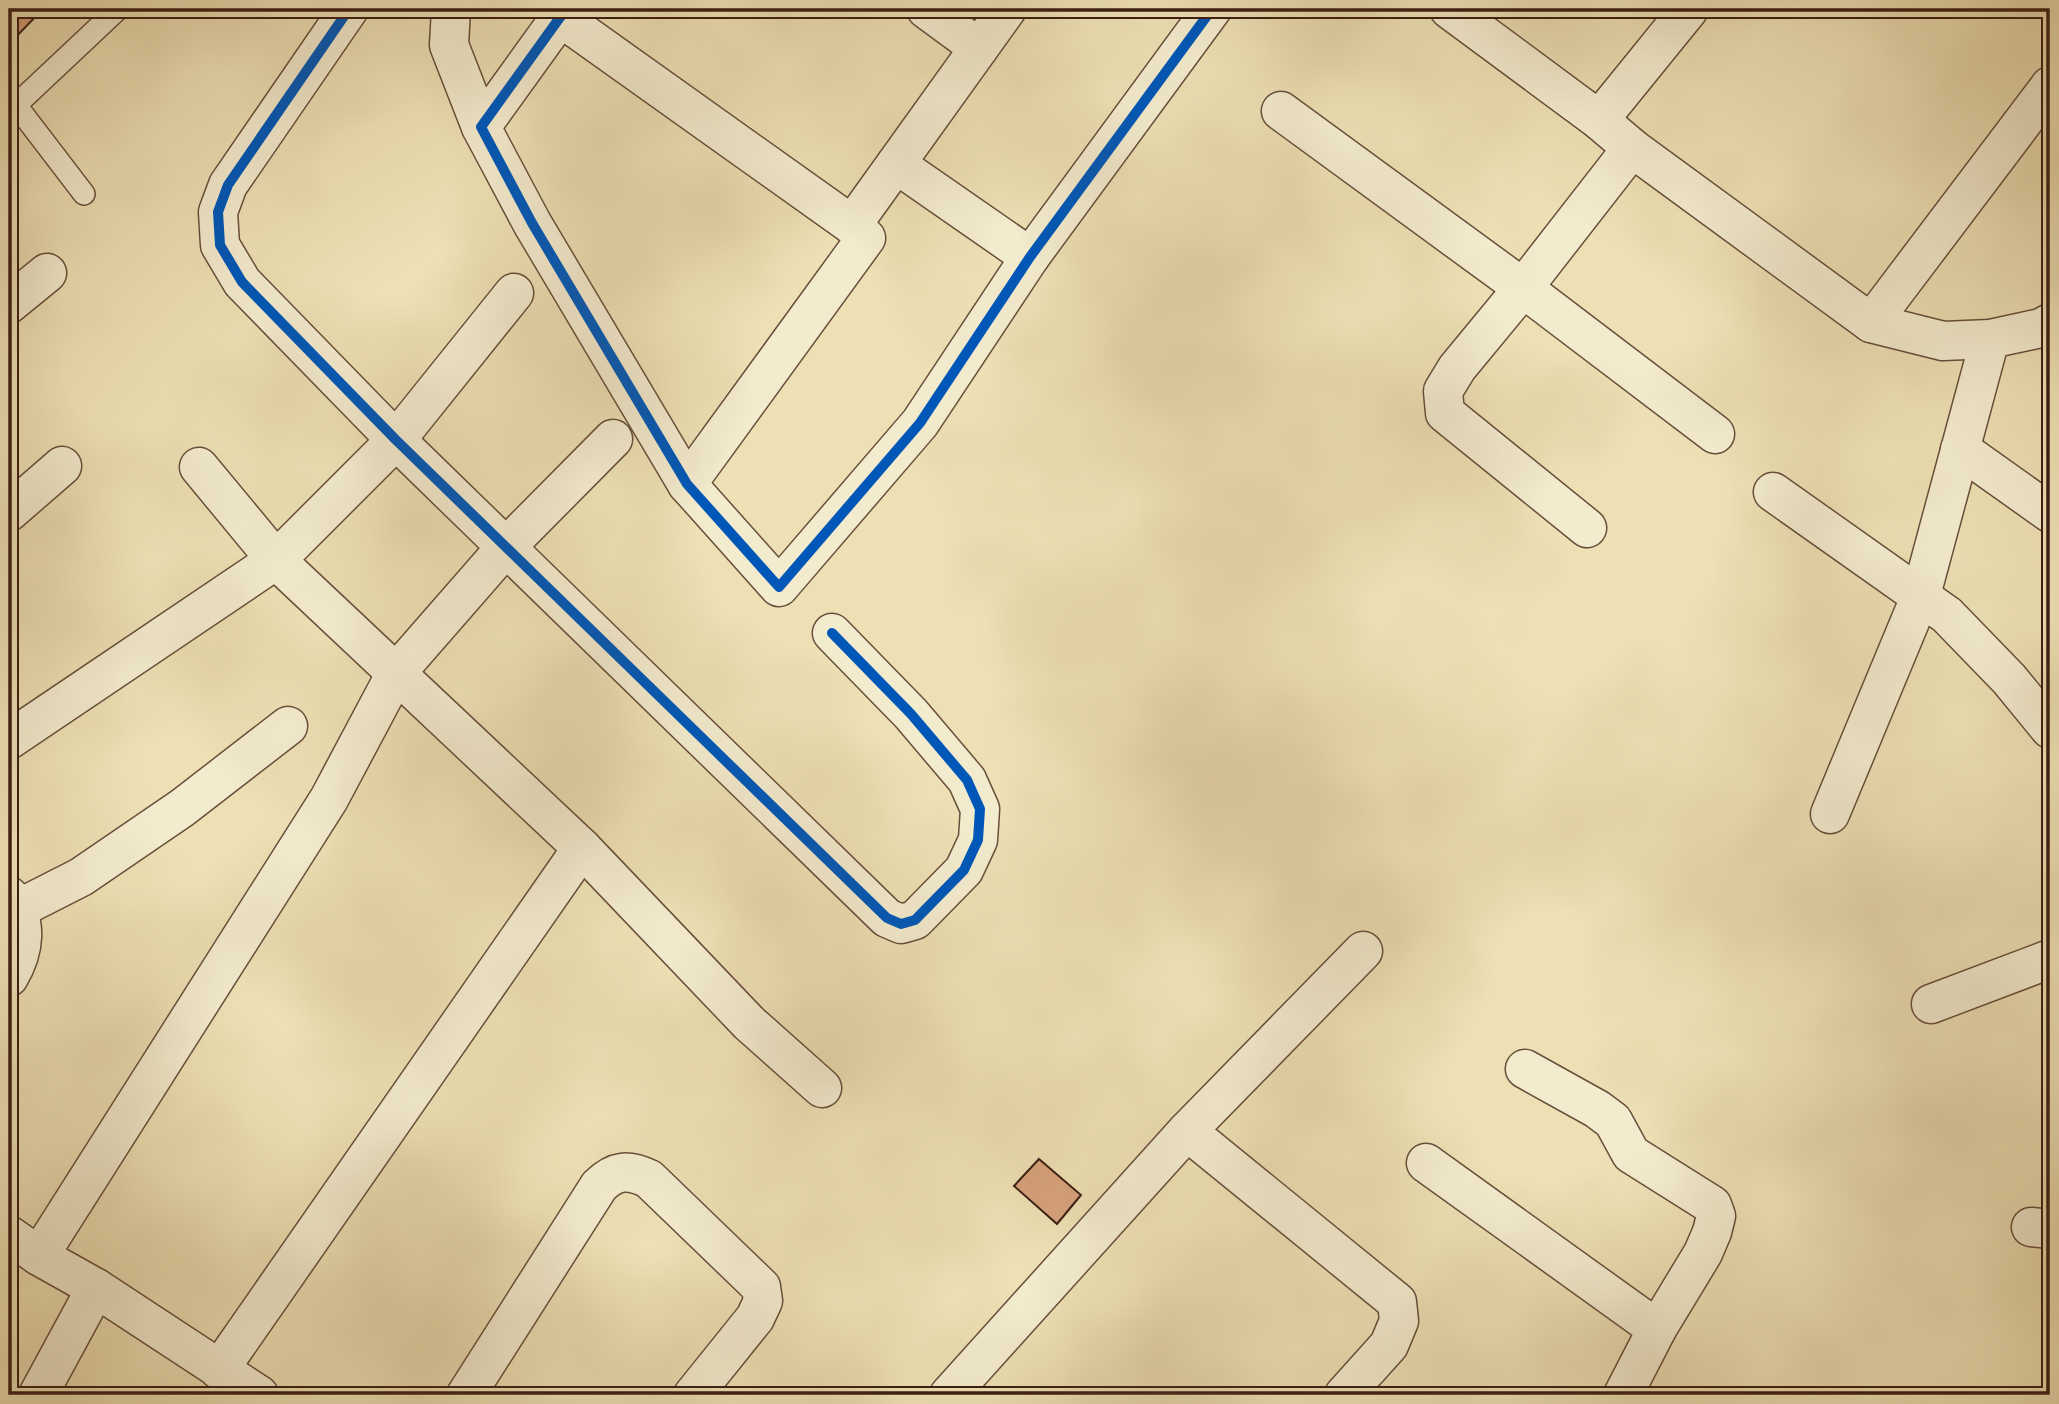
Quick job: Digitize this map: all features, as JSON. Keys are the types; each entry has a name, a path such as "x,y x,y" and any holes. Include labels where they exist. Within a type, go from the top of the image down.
{"street":[{"path":"349,9 228,185 218,212 220,245 242,282 396,440 887,918 901,924 915,920 964,870 978,841 980,809 967,780 911,714 832,634"},
{"path":"451,9 449,45 481,127 532,223 687,484 779,587 920,423 1030,257 1212,9"},
{"path":"926,9 979,48"},
{"path":"852,225 1007,9"},
{"path":"1449,9 1599,120 1632,148 1871,323 1942,341 1990,339 2041,328 2050,323"},
{"path":"1599,120 1689,9"},
{"path":"481,127 563,13 866,238 687,484"},
{"path":"1871,323 2050,86"},
{"path":"1281,111 1523,288 1715,434"},
{"path":"1587,528 1445,413 1443,391 1457,368 1632,148"},
{"path":"896,164 1030,257"},
{"path":"9,304 47,272"},
{"path":"9,740 276,560 396,440 514,293"},
{"path":"1830,814 1920,595 1990,339"},
{"path":"259,1395 96,1288 24,1246 329,799 396,673 506,547 613,439"},
{"path":"1960,449 2050,513"},
{"path":"9,512 62,466"},
{"path":"199,467 276,560 582,848 749,1023 822,1088"},
{"path":"1773,492 1947,615 2009,679 2050,729"},
{"path":"9,977 23,943 14,903 81,877 182,807 288,726"},
{"path":"219,1370 582,848"},
{"path":"962,1391 1187,1131 1363,951"},
{"path":"1931,1004 2050,959"},
{"path":"1525,1069 1597,1109 1612,1121 1631,1154 1712,1205 1716,1216 1703,1253 1657,1329 1623,1395"},
{"path":"1187,1131 1397,1302 1399,1321 1388,1345 1344,1395"},
{"path":"1426,1163 1657,1329"},
{"path":"466,1395 598,1186 609,1176 634,1172 649,1179 761,1287 763,1301 755,1318 692,1395"},
{"path":"38,1395 96,1288"}],"lane":[{"path":"84,194 12,101 118,9"}],"building":[{"path":"9,9 43,9 9,44"},
{"path":"1039,1159 1081,1195 1057,1224 1014,1186"}],"cycle path":[{"path":"349,9 228,185 218,212 220,245 242,282 396,440 887,918 901,924 915,920 964,870 978,840 980,809 967,780 911,714 832,633"},
{"path":"566,9 481,127 532,223 687,484 779,587 920,423 1030,257 1212,9"}]}
